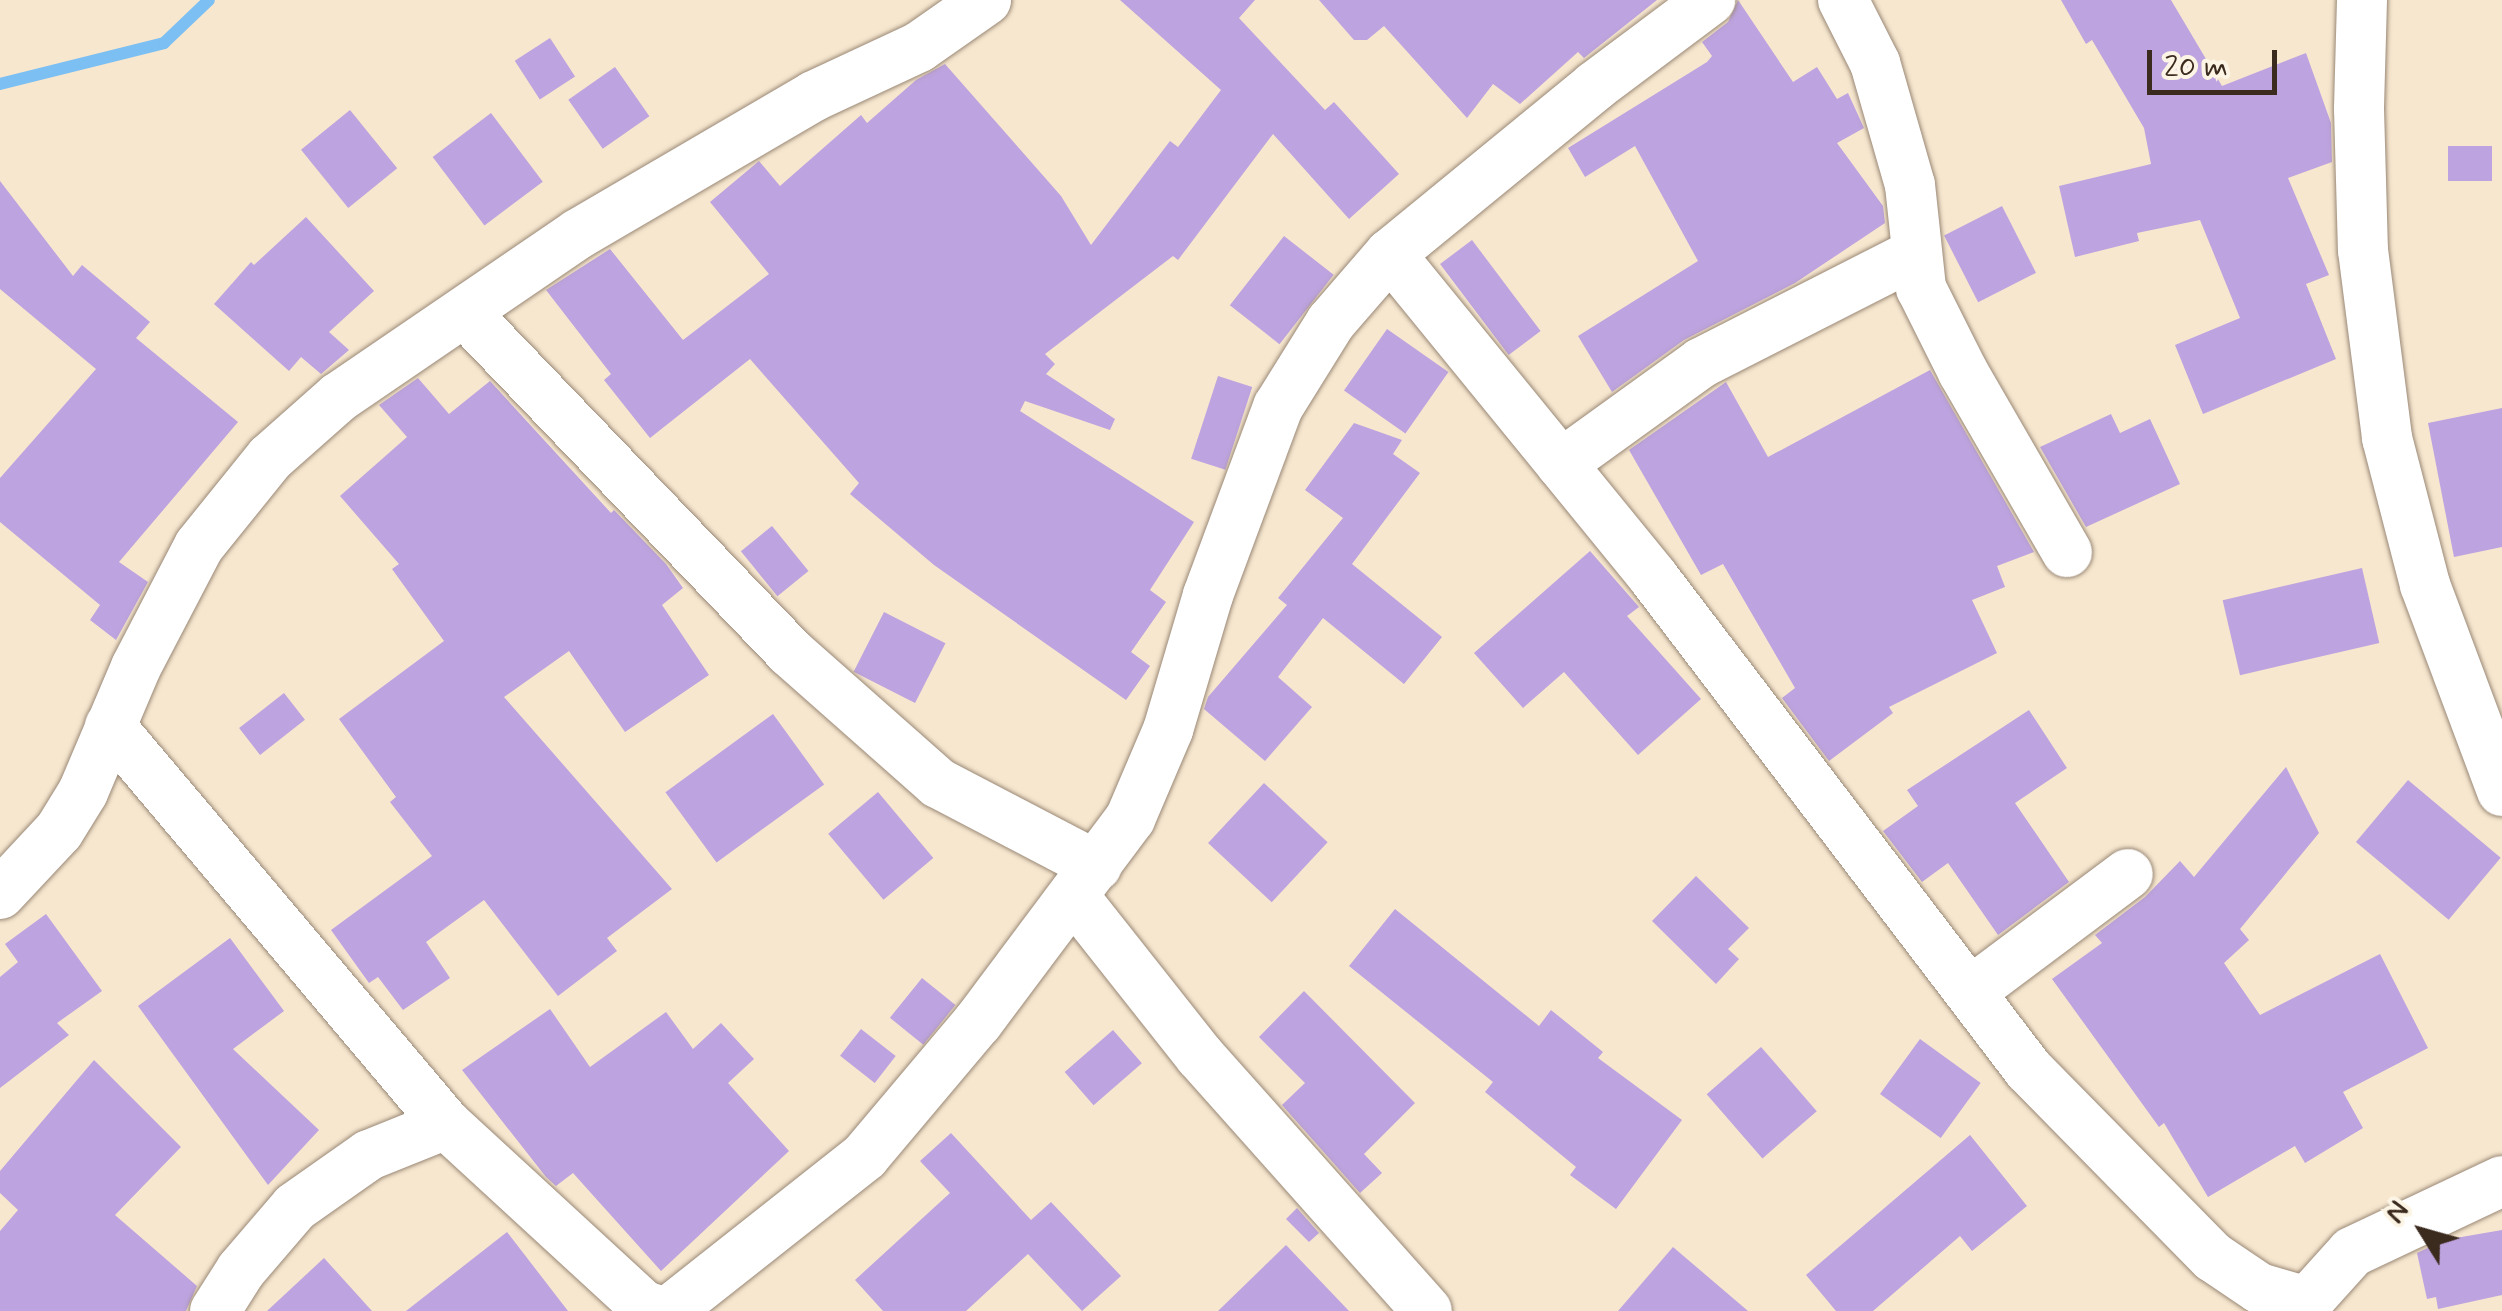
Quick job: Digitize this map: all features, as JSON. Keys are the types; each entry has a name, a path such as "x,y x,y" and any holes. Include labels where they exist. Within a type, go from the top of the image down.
{"street":[{"path":"0,894 59,831 84,792 110,726 199,546 270,458 339,396 578,234 814,96 919,47 986,0"},
{"path":"669,1311 865,1156 1086,882 1130,819 1168,730 1208,595 1278,407 1331,322 1390,254 1595,86 1710,0"},
{"path":"1843,0 1875,63 1910,186 1921,288 1963,372 2025,473 2067,552"},
{"path":"2362,0 2358,109 2363,250 2387,438 2426,585 2502,792"},
{"path":"1390,254 1767,722 2028,1069 2213,1257 2259,1288 2306,1307 2352,1252 2502,1181"},
{"path":"1561,464 1701,363 1915,254"},
{"path":"465,313 790,652 938,783 1086,882 1200,1056 1428,1311"},
{"path":"110,726 446,1124 644,1306 660,1311"},
{"path":"1970,992 2128,874"},
{"path":"215,1311 241,1270 294,1208 370,1155 446,1124"}],"building":[{"path":"1120,0 1255,0 1239,18 1325,110 1334,102 1399,174 1349,219 1273,134 1178,260 1173,256 1045,354 1055,364 1046,374 1115,419 1110,430 1025,401 1020,411 1194,522 1150,590 1166,602 1131,652 1150,666 1126,700 934,565 850,494 859,483 750,359 650,438 604,380 611,374 546,290 610,249 683,340 769,274 710,202 759,161 780,186 861,115 867,123 916,80 945,64 1061,196 1091,245 1170,141 1178,147 1221,90"},
{"path":"1319,0 1657,0 1584,58 1578,52 1520,104 1493,84 1467,118 1384,26 1367,40 1354,40"},
{"path":"1738,0 1793,82 1817,67 1837,99 1848,93 1864,128 1837,143 1883,206 1885,223 1795,283 1684,340 1612,392 1578,336 1698,261 1635,146 1585,177 1568,148 1707,62 1712,56 1702,42 1728,22"},
{"path":"2061,0 2171,0 2222,86 2306,53 2331,123 2332,162 2288,178 2329,275 2306,284 2336,359 2203,414 2175,345 2240,318 2200,220 2137,233 2139,241 2075,257 2059,186 2151,164 2144,128 2092,40 2086,44"},
{"path":"550,38 575,77 540,99 515,61"},
{"path":"615,67 649,116 603,149 568,100"},
{"path":"350,110 397,168 348,208 301,150"},
{"path":"491,113 543,182 484,226 433,157"},
{"path":"2448,146 2492,146 2492,181 2448,181"},
{"path":"0,181 73,276 82,265 150,322 136,338 238,422 119,562 148,582 116,640 90,620 100,605 0,522 0,478 96,369 0,289"},
{"path":"2002,206 2036,273 1978,302 1944,236"},
{"path":"306,217 374,291 329,332 349,350 321,374 301,357 289,371 214,304 251,262 254,265"},
{"path":"1284,236 1334,275 1279,344 1230,305"},
{"path":"1472,240 1541,331 1509,355 1440,264"},
{"path":"1387,329 1448,372 1405,433 1344,390"},
{"path":"1930,370 2034,552 1997,566 2005,587 1972,600 1997,653 1889,707 1893,713 1829,761 1782,698 1795,688 1723,564 1701,575 1629,450 1726,382 1768,457"},
{"path":"1218,376 1252,387 1225,470 1191,459"},
{"path":"418,378 449,414 490,381 611,513 614,510 666,564 683,588 662,605 709,675 625,732 569,651 504,697 672,889 607,938 617,951 558,996 484,900 426,942 450,978 403,1010 378,977 369,983 331,930 432,856 390,802 396,797 339,719 444,641 392,569 399,564 340,496 407,437 379,405"},
{"path":"2502,408 2502,547 2454,557 2428,423"},
{"path":"2111,414 2120,433 2150,419 2180,484 2086,527 2040,447"},
{"path":"1354,423 1402,440 1393,454 1420,473 1352,564 1442,637 1404,684 1323,618 1278,677 1312,707 1265,761 1204,709 1208,697 1287,605 1278,598 1343,518 1305,490"},
{"path":"772,526 809,571 777,596 741,551"},
{"path":"1590,551 1639,607 1627,616 1701,699 1638,755 1564,672 1523,708 1474,653"},
{"path":"2362,568 2379,643 2240,675 2223,600"},
{"path":"884,612 945,643 915,703 854,672"},
{"path":"284,693 305,720 260,755 239,728"},
{"path":"2029,710 2067,768 2015,803 2069,882 1998,935 1948,863 1922,882 1883,831 1918,806 1907,790"},
{"path":"773,714 824,784 717,863 665,792"},
{"path":"2286,767 2319,833 2240,929 2249,940 2224,963 2260,1015 2380,954 2428,1048 2343,1092 2363,1128 2305,1163 2295,1146 2208,1197 2164,1123 2159,1127 2052,979 2102,943 2095,935 2145,897 2180,861 2194,877"},
{"path":"2408,780 2501,858 2449,920 2356,842"},
{"path":"1264,783 1328,842 1272,902 1208,843"},
{"path":"878,792 933,858 883,900 828,834"},
{"path":"1696,876 1749,928 1728,949 1739,959 1716,984 1652,921"},
{"path":"1395,909 1539,1026 1551,1010 1603,1052 1598,1058 1682,1120 1616,1209 1570,1175 1576,1167 1485,1092 1493,1082 1349,966"},
{"path":"46,914 102,991 57,1023 69,1035 0,1088 0,977 18,962 5,944"},
{"path":"230,938 284,1011 233,1049 319,1130 268,1185 138,1006"},
{"path":"922,978 955,1005 923,1045 890,1018"},
{"path":"1304,991 1415,1103 1364,1154 1382,1173 1360,1193 1282,1105 1305,1083 1259,1037"},
{"path":"550,1009 590,1067 666,1012 693,1049 721,1023 754,1059 728,1083 789,1151 661,1271 573,1173 556,1186 546,1177 462,1070"},
{"path":"861,1029 896,1056 875,1083 840,1056"},
{"path":"1113,1030 1142,1063 1094,1105 1065,1072"},
{"path":"1920,1039 1981,1083 1941,1138 1880,1094"},
{"path":"1761,1047 1817,1111 1762,1158 1707,1094"},
{"path":"94,1060 181,1147 115,1215 197,1286 186,1311 0,1311 0,1231 18,1210 0,1193 0,1171"},
{"path":"951,1133 1031,1220 1051,1202 1121,1276 1082,1311 1028,1254 966,1311 883,1311 855,1280 950,1193 920,1161"},
{"path":"1970,1135 2027,1206 1972,1251 1960,1236 1873,1311 1836,1311 1806,1275"},
{"path":"1297,1208 1319,1233 1309,1242 1286,1219"},
{"path":"2502,1230 2502,1295 2438,1309 2436,1297 2427,1299 2417,1253 2444,1240"},
{"path":"507,1232 568,1311 406,1311"},
{"path":"1286,1245 1349,1311 1218,1311"},
{"path":"1673,1247 1748,1311 1618,1311"},
{"path":"324,1258 372,1311 267,1311"}],"waterway":[{"path":"0,84 164,43 209,0"}]}
